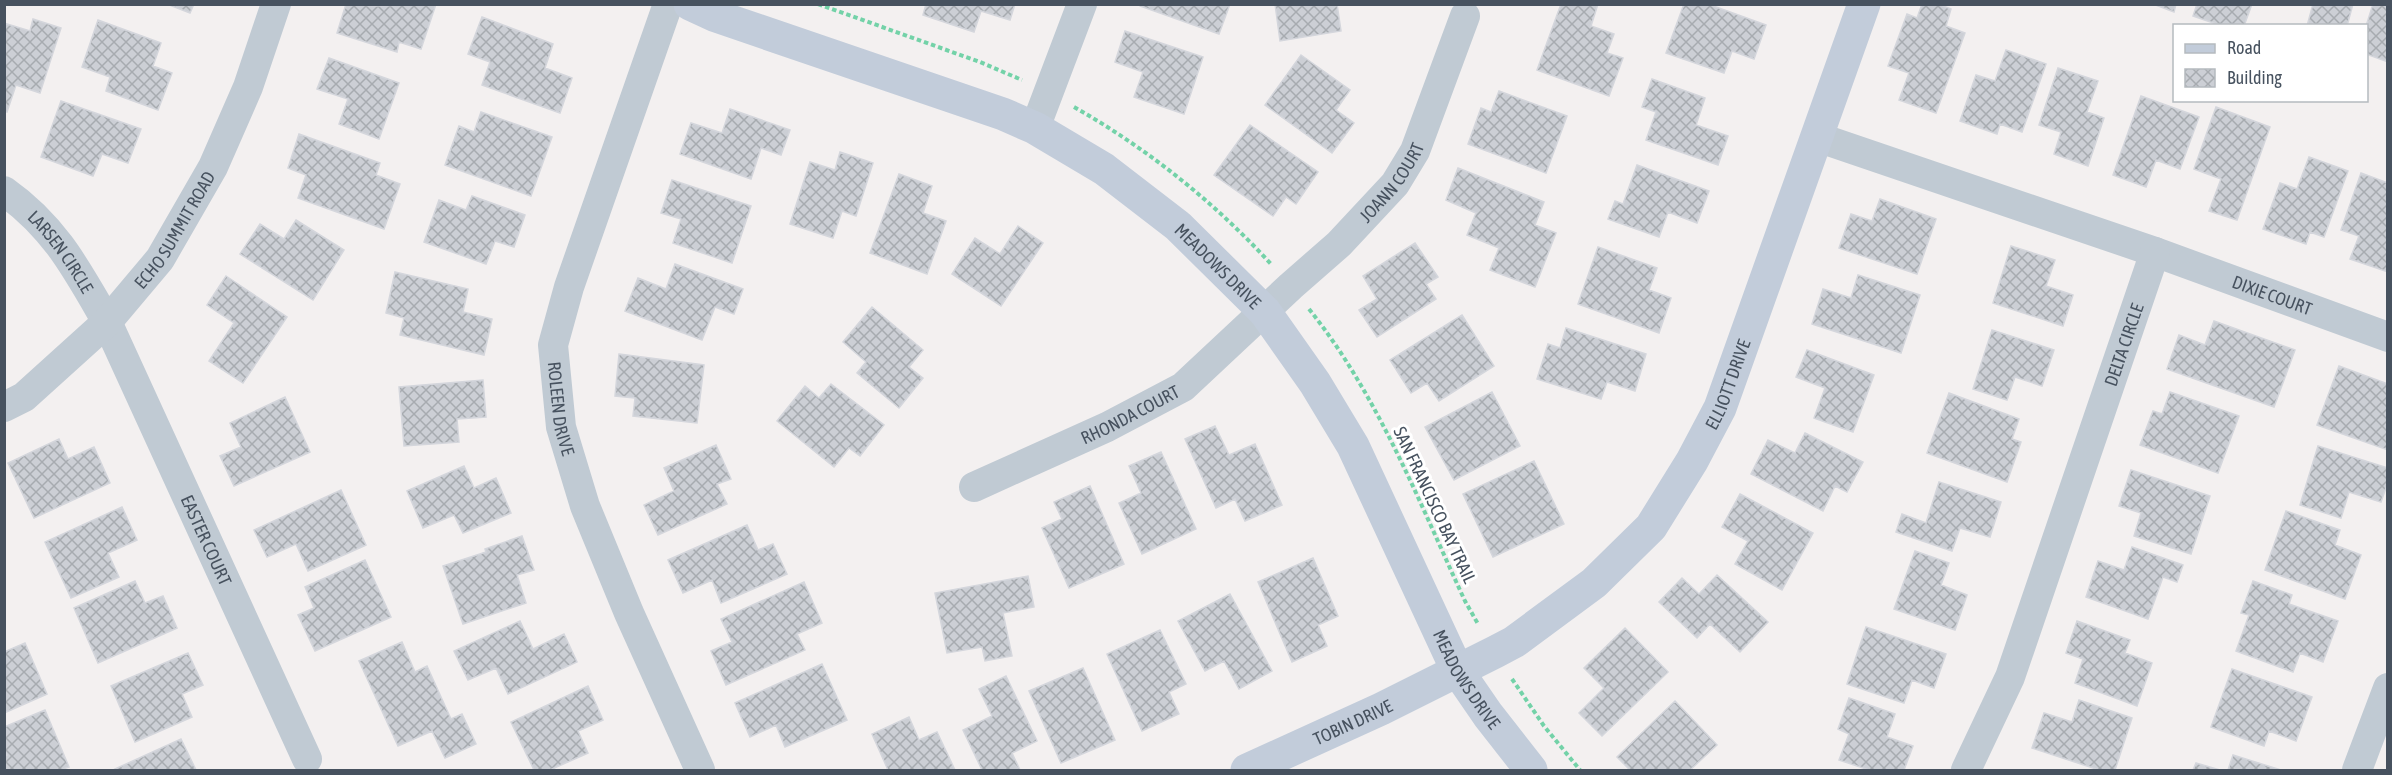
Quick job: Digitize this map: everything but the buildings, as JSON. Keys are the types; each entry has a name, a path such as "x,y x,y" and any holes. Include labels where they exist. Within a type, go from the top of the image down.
{"street":[{"name":"ECHO SUMMIT ROAD","path":"4,407 24,397 107,321 160,259 213,167 248,87 276,4"},
{"name":"ROLEEN DRIVE","path":"668,4 569,287 553,345 561,427 585,506 629,613 700,771"},
{"name":"MEADOWS DRIVE","path":"690,4 716,16 1003,114 1035,128 1104,169 1178,226 1265,312 1315,383 1353,446 1457,670 1531,771"},
{"path":"1035,128 1082,4"},
{"name":"ELLIOTT DRIVE","path":"1457,670 1514,642 1594,584 1650,526 1680,480 1720,408 1864,4"},
{"name":"JOANN COURT","path":"1265,312 1339,244 1395,184 1415,151 1465,16"},
{"path":"1817,137 2155,252"},
{"name":"LARSEN CIRCLE","path":"4,191 27,207 67,252 107,321"},
{"name":"DIXIE COURT","path":"2155,252 2388,337"},
{"name":"DELTA CIRCLE","path":"1966,771 2010,677 2155,252"},
{"name":"RHONDA COURT","path":"974,487 1107,427 1183,387 1265,312"},
{"name":"EASTER COURT","path":"107,321 307,759"},
{"name":"TOBIN DRIVE","path":"1247,771 1381,710 1457,670"},
{"path":"2357,771 2387,692"}],"path":[{"name":"SAN FRANCISCO BAY TRAIL","path":"1261,253 1291,286 1323,327 1377,414 1465,601 1533,711 1580,771"}]}
